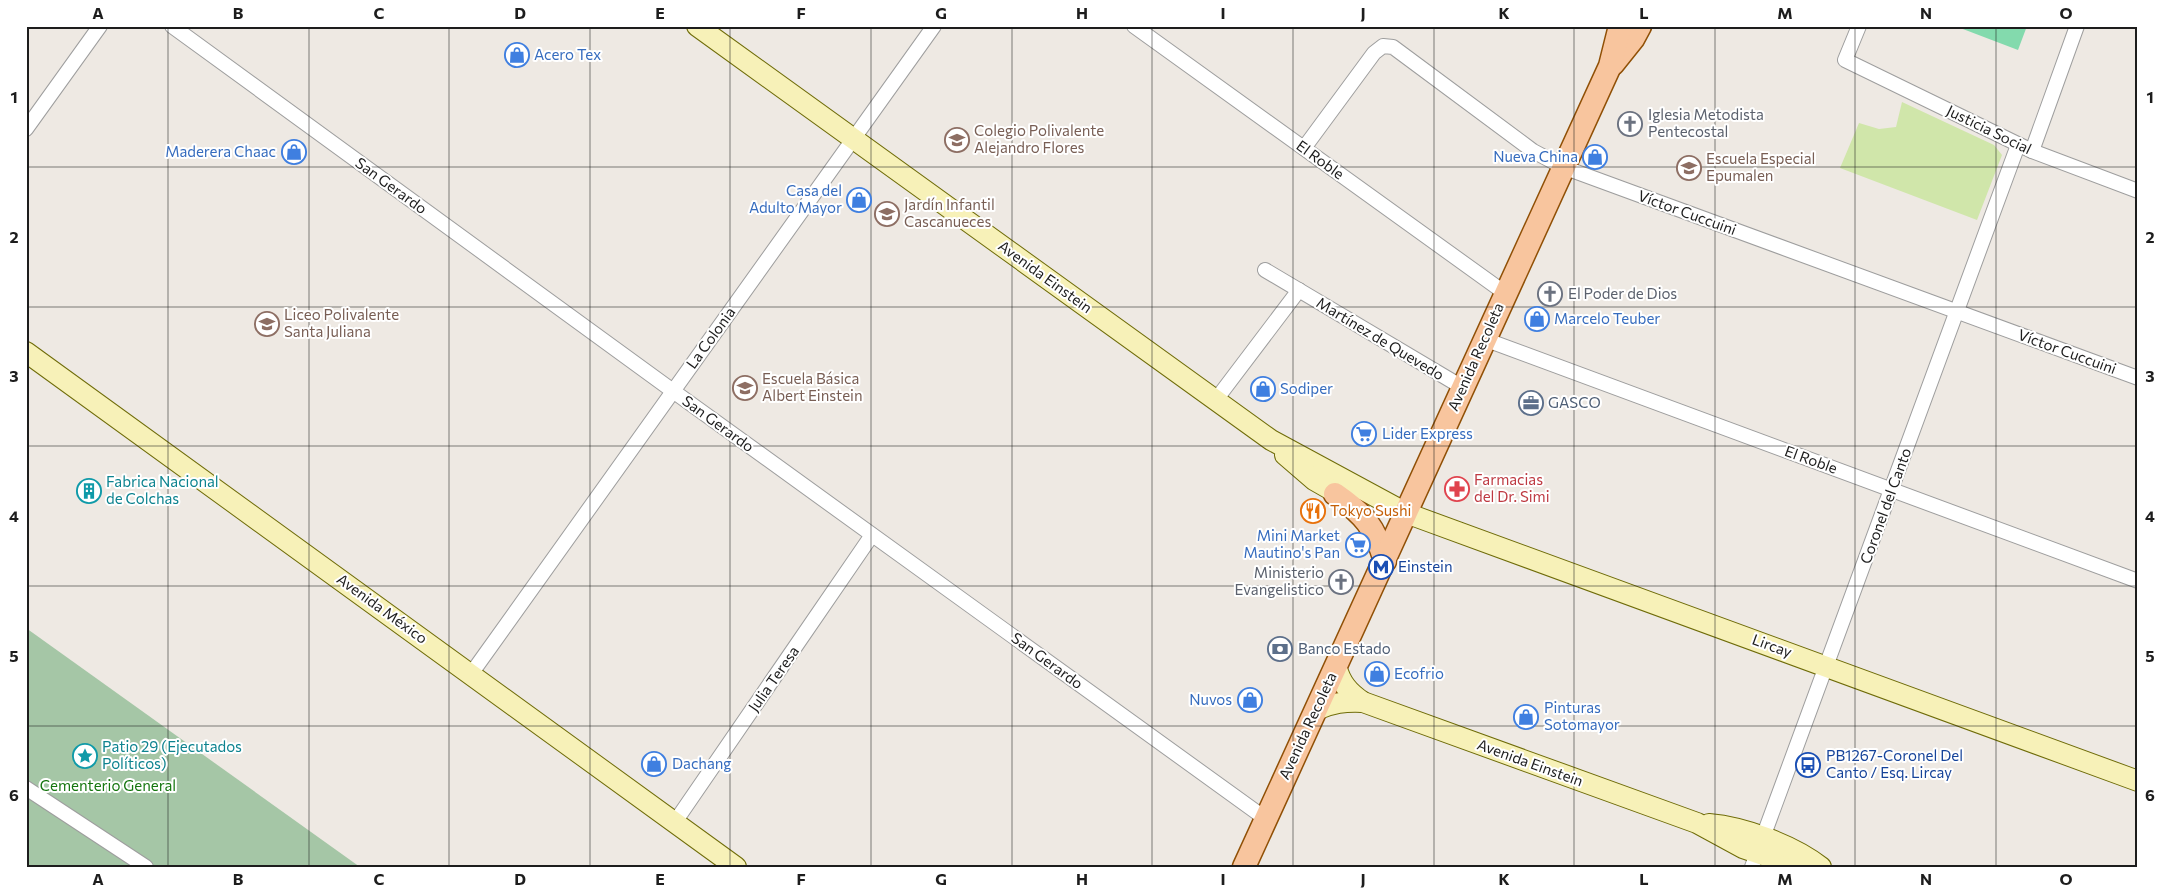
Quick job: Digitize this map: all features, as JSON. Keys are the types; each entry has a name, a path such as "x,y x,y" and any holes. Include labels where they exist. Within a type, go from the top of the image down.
{"main road":[{"name":"Avenida Einstein","path":"697,26 1271,440 1406,514"},
{"name":"Avenida Recoleta","path":"1244,867 1610,66 1620,26"},
{"name":"Avenida Recoleta","path":"1610,66 1633,39 1640,26"},
{"name":"Avenida México","path":"26,352 736,867"},
{"name":"Avenida Einstein","path":"1271,440 1307,475 1335,494 1372,508 1406,514"},
{"path":"1335,494 1355,508 1368,522 1377,537 1385,561"},
{"name":"Lircay","path":"1406,514 2138,780"},
{"name":"Avenida Einstein","path":"1336,666 1340,681 1350,694 1363,702 1697,823 1727,841 1798,867"},
{"name":"Avenida Einstein","path":"1316,710 1331,704 1347,701 1363,702"},
{"name":"Avenida Einstein","path":"1757,853 1794,851 1821,867"}],"street":[{"path":"26,129 100,26"},
{"name":"San Gerardo","path":"172,26 1266,819"},
{"name":"La Colonia","path":"471,674 934,26"},
{"name":"El Roble","path":"1134,26 1505,293"},
{"name":"Justicia Social","path":"1858,26 1846,60 2018,145 2138,191"},
{"path":"2032,151 2077,26"},
{"name":"Víctor Cuccuini","path":"1304,148 1374,53 1378,49 1388,46 1397,49 1534,151 1563,167 2138,378"},
{"name":"Coronel del Canto","path":"1757,853 2018,145"},
{"name":"Martínez de Quevedo","path":"1265,270 1462,387"},
{"name":"Martínez de Quevedo","path":"1215,401 1299,290"},
{"name":"El Roble","path":"1484,339 2138,580"},
{"name":"Julia Teresa","path":"675,822 872,535"},
{"path":"26,788 146,867"}],"green space":[{"path":"1955,26 2027,26 2018,50"},
{"path":"1902,102 1994,145 2002,155 1977,220 1840,168 1859,123 1879,129 1896,127"},
{"name":"Cementerio General","path":"26,628 360,867 26,867"}],"place":[{"name":"Acero Tex","path":"517,55"},
{"name":"Iglesia Metodista Pentecostal","path":"1630,124"},
{"name":"Colegio Polivalente Alejandro Flores","path":"957,140"},
{"name":"Maderera Chaac","path":"294,152"},
{"name":"Nueva China","path":"1595,157"},
{"name":"Escuela Especial Epumalen","path":"1689,168"},
{"name":"Casa del Adulto Mayor","path":"859,200"},
{"name":"Jardín Infantil Cascanueces","path":"887,214"},
{"name":"El Poder de Dios","path":"1550,294"},
{"name":"Marcelo Teuber","path":"1537,319"},
{"name":"Liceo Polivalente Santa Juliana","path":"267,324"},
{"name":"Escuela Básica Albert Einstein","path":"745,388"},
{"name":"Sodiper","path":"1263,389"},
{"name":"GASCO","path":"1531,403"},
{"name":"Lider Express","path":"1364,434"},
{"name":"Farmacias del Dr. Simi","path":"1457,489"},
{"name":"Fabrica Nacional de Colchas","path":"89,491"},
{"name":"Tokyo Sushi","path":"1313,511"},
{"name":"Mini Market Mautino's Pan","path":"1358,545"},
{"name":"Einstein","path":"1381,567"},
{"name":"Ministerio Evangelistico","path":"1341,582"},
{"name":"Banco Estado","path":"1280,649"},
{"name":"Ecofrio","path":"1377,674"},
{"name":"Nuvos","path":"1250,700"},
{"name":"Pinturas Sotomayor","path":"1526,717"},
{"name":"Patio 29 (Ejecutados Políticos)","path":"85,756"},
{"name":"Dachang","path":"654,764"},
{"name":"PB1267-Coronel Del Canto / Esq. Lircay","path":"1808,765"}]}
